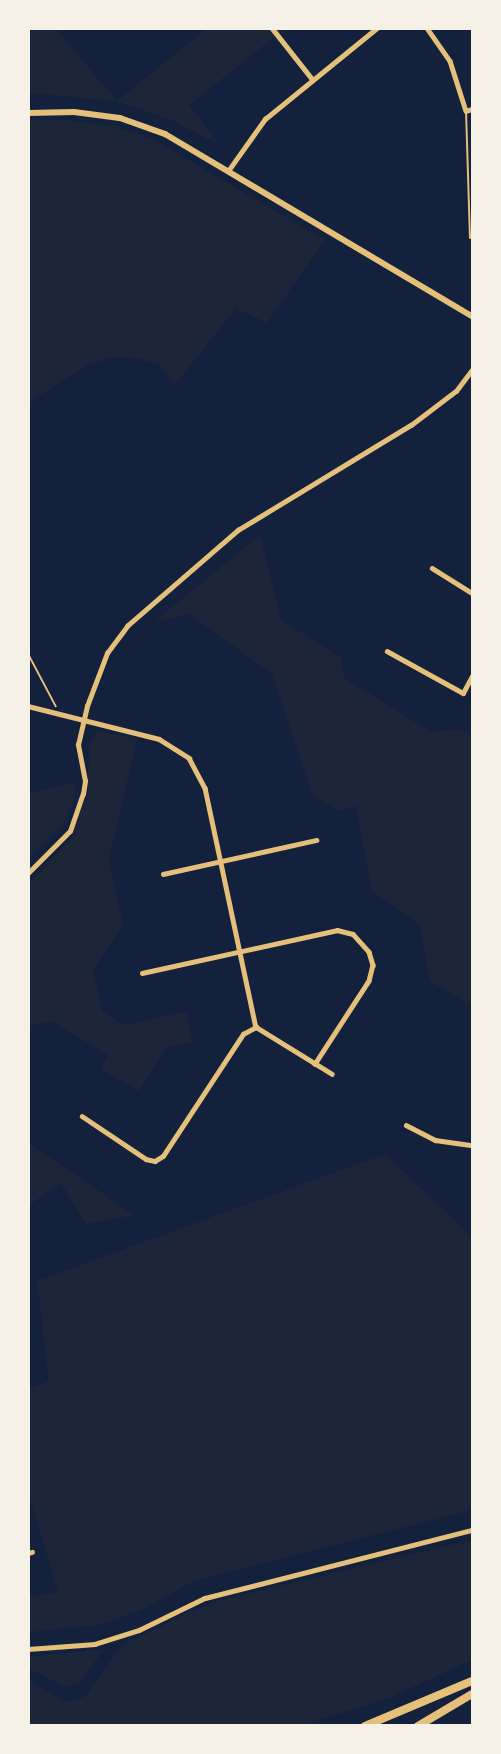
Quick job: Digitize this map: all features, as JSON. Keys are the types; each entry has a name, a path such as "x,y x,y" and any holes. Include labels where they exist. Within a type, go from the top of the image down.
{"highway":[{"path":"365,1725 472,1681"},
{"path":"418,1725 472,1694"}],"street":[{"path":"272,28 314,80"},
{"path":"228,171 256,127 377,28"},
{"path":"427,28 450,61 466,111 472,108"},
{"path":"28,113 74,112 120,118 165,134 472,316"},
{"path":"28,873 70,831 85,781 78,745 83,720 107,653 136,618 238,530 411,425 456,391 472,370"},
{"path":"432,568 472,593"},
{"path":"387,651 463,693 472,676"},
{"path":"28,706 159,740 189,758 205,788 256,1027 332,1074"},
{"path":"163,874 316,840"},
{"path":"142,973 338,930 353,934 365,943 373,964 369,981 315,1064"},
{"path":"82,1116 146,1160 155,1161 163,1156 243,1034 256,1027"},
{"path":"406,1125 435,1140 472,1145"},
{"path":"28,1649 95,1644 139,1630 205,1598 472,1530"}],"lane":[{"path":"466,111 470,238"}],"path":[{"path":"28,653 56,707 71,711 70,717"}],"shaded area":[{"path":"28,29 56,29 117,101 206,29 284,29 189,105 220,145 171,120 116,101 29,93"},
{"path":"29,119 67,120 117,127 156,141 325,240 267,323 236,308 175,385 159,365 137,358 111,357 86,366 29,402"},
{"path":"260,535 281,620 341,658 344,678 431,732 459,729 472,736 472,1006 430,981 420,924 372,891 356,806 340,811 313,796 272,674 189,614 154,622"},
{"path":"98,731 137,739 109,860 123,925 93,970 102,1011 123,1025 186,1012 192,1042 166,1048 139,1091 101,1069 108,1055 53,1022 29,1025 29,884 73,836 88,792 89,746"},
{"path":"75,782 75,796 64,823 29,858 29,793"},
{"path":"29,1143 134,1215 86,1224 61,1183 29,1205"},
{"path":"385,1154 472,1237 472,1510 196,1580 143,1609 100,1625 29,1632 29,1597 58,1592 29,1495 29,1389 49,1381 37,1281"},
{"path":"472,1540 472,1660 391,1697 304,1725 29,1725 29,1681 66,1702 85,1697 122,1645 186,1614 221,1600"},
{"path":"104,1649 80,1683 64,1687 29,1668 29,1657"}]}
